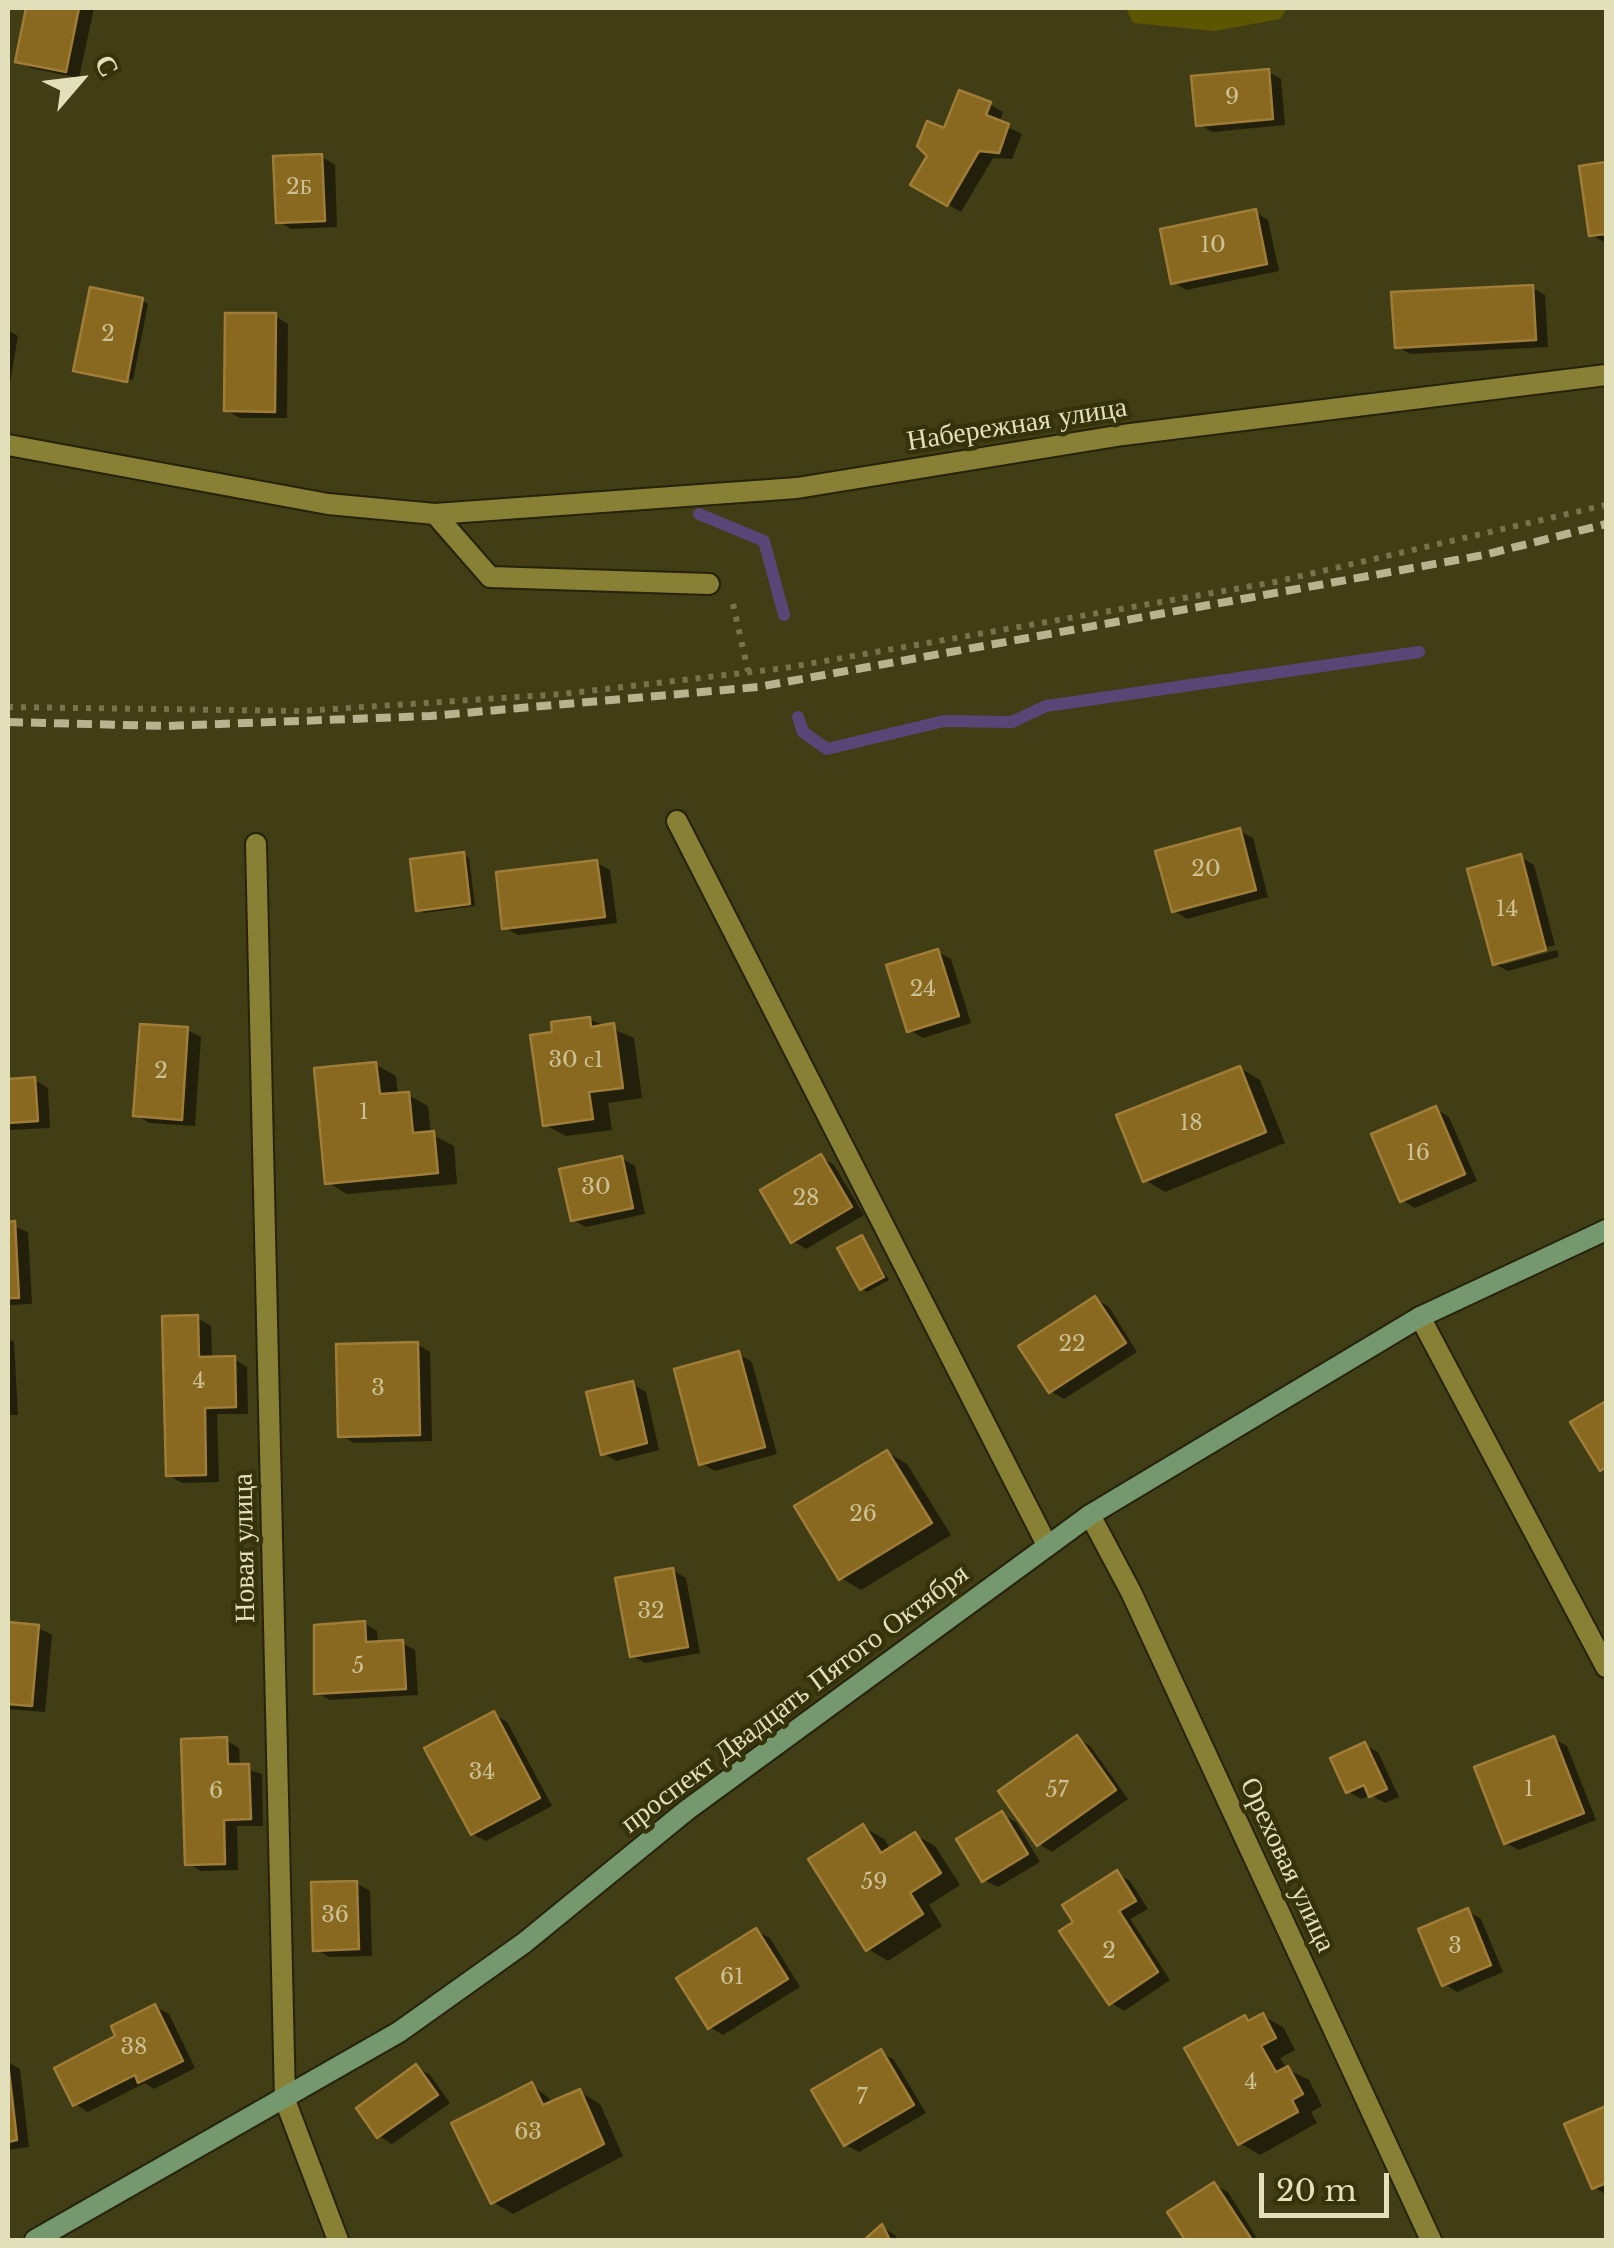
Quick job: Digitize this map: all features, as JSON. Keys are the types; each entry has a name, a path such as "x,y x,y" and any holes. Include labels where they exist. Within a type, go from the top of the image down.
{"street":[{"name":"Набережная улица","path":"8,445 328,504 436,514 796,488 1122,435 1606,375"},
{"path":"436,514 490,578 709,584"},
{"path":"677,821 1047,1545"},
{"name":"Новая улица","path":"256,844 285,2100 338,2240"},
{"name":"проспект Двадцать Пятого Октября","path":"35,2240 399,2032 524,1943 687,1810 1090,1514 1420,1317 1606,1230"},
{"path":"1420,1317 1606,1667"},
{"name":"Ореховая улица","path":"1090,1514 1139,1610 1431,2240"}],"path":[{"path":"8,707 302,710 563,694 748,671 1274,582 1606,505"},
{"path":"735,614 748,671"}],"shaded area":[{"path":"1126,8 1287,8 1280,19 1215,31 1133,23"}],"building":[{"path":"26,8 79,8 66,72 15,62"},
{"path":"1269,69 1273,119 1196,126 1191,76"},
{"path":"959,90 991,102 986,115 1009,124 999,153 979,151 947,206 910,185 927,156 917,146 927,121 944,128"},
{"path":"322,154 325,221 276,223 273,156"},
{"path":"1606,162 1606,234 1589,236 1579,166"},
{"path":"1256,209 1267,264 1171,284 1160,229"},
{"path":"1533,285 1536,340 1395,348 1391,292"},
{"path":"90,287 143,298 127,382 73,371"},
{"path":"225,313 276,313 275,412 224,411"},
{"path":"1240,828 1256,890 1172,912 1155,851"},
{"path":"464,852 470,904 416,911 410,859"},
{"path":"1521,854 1546,950 1493,965 1467,869"},
{"path":"597,860 605,917 502,929 496,872"},
{"path":"938,949 959,1016 907,1032 886,965"},
{"path":"590,1017 591,1027 614,1023 623,1088 589,1092 593,1119 543,1126 530,1035 552,1032 551,1022"},
{"path":"140,1024 188,1027 182,1120 133,1116"},
{"path":"376,1062 380,1094 409,1092 413,1133 434,1131 438,1173 325,1184 314,1068"},
{"path":"1240,1066 1266,1132 1143,1182 1116,1115"},
{"path":"35,1077 38,1121 8,1123 8,1079"},
{"path":"1436,1106 1465,1174 1400,1202 1371,1134"},
{"path":"821,1154 852,1207 791,1243 760,1190"},
{"path":"622,1156 633,1208 571,1221 559,1169"},
{"path":"15,1221 19,1298 8,1298 8,1222"},
{"path":"862,1235 884,1277 860,1290 837,1248"},
{"path":"1095,1296 1126,1343 1049,1393 1018,1346"},
{"path":"198,1315 199,1357 235,1356 236,1407 205,1408 206,1475 166,1476 162,1316"},
{"path":"418,1342 420,1435 338,1437 336,1344"},
{"path":"739,1351 765,1447 699,1465 674,1369"},
{"path":"633,1381 647,1443 601,1455 586,1392"},
{"path":"1606,1401 1606,1467 1600,1471 1570,1422"},
{"path":"887,1450 932,1523 839,1580 794,1506"},
{"path":"673,1568 688,1647 630,1657 615,1578"},
{"path":"365,1621 366,1642 403,1640 406,1689 314,1694 314,1625"},
{"path":"8,1622 39,1625 32,1706 8,1704"},
{"path":"494,1711 540,1798 471,1835 424,1748"},
{"path":"1077,1735 1116,1790 1037,1846 998,1791"},
{"path":"1554,1736 1584,1813 1504,1844 1474,1767"},
{"path":"227,1737 228,1764 249,1764 251,1819 224,1820 225,1864 185,1865 181,1739"},
{"path":"1365,1742 1387,1789 1369,1797 1364,1785 1346,1793 1330,1758"},
{"path":"1002,1811 1028,1854 982,1882 956,1839"},
{"path":"863,1824 881,1853 915,1832 941,1873 910,1893 923,1914 866,1951 808,1859"},
{"path":"1117,1870 1136,1901 1119,1911 1158,1972 1109,2005 1059,1931 1073,1922 1062,1905"},
{"path":"357,1881 359,1949 313,1951 311,1882"},
{"path":"1468,1908 1491,1965 1442,1986 1418,1929"},
{"path":"756,1928 788,1979 708,2029 676,1978"},
{"path":"155,2004 183,2061 138,2083 135,2075 73,2106 54,2068 115,2036 111,2026"},
{"path":"1263,2013 1276,2038 1261,2046 1276,2072 1288,2066 1303,2094 1292,2100 1298,2112 1238,2145 1184,2048 1245,2015 1248,2021"},
{"path":"881,2049 914,2105 844,2146 811,2090"},
{"path":"8,2063 17,2140 8,2142"},
{"path":"416,2064 438,2095 377,2138 356,2108"},
{"path":"532,2082 543,2105 580,2089 604,2144 491,2204 451,2123"},
{"path":"1606,2106 1606,2183 1592,2189 1564,2124"},
{"path":"1214,2182 1252,2240 1185,2240 1167,2212"},
{"path":"882,2224 890,2240 864,2240"}],"waterway":[{"path":"699,514 764,541 784,615"},
{"path":"798,717 803,732 827,749 944,721 1012,722 1046,706 1419,652"}],"railway":[{"path":"8,722 166,726 430,716 758,687 1484,555 1606,524"}]}
